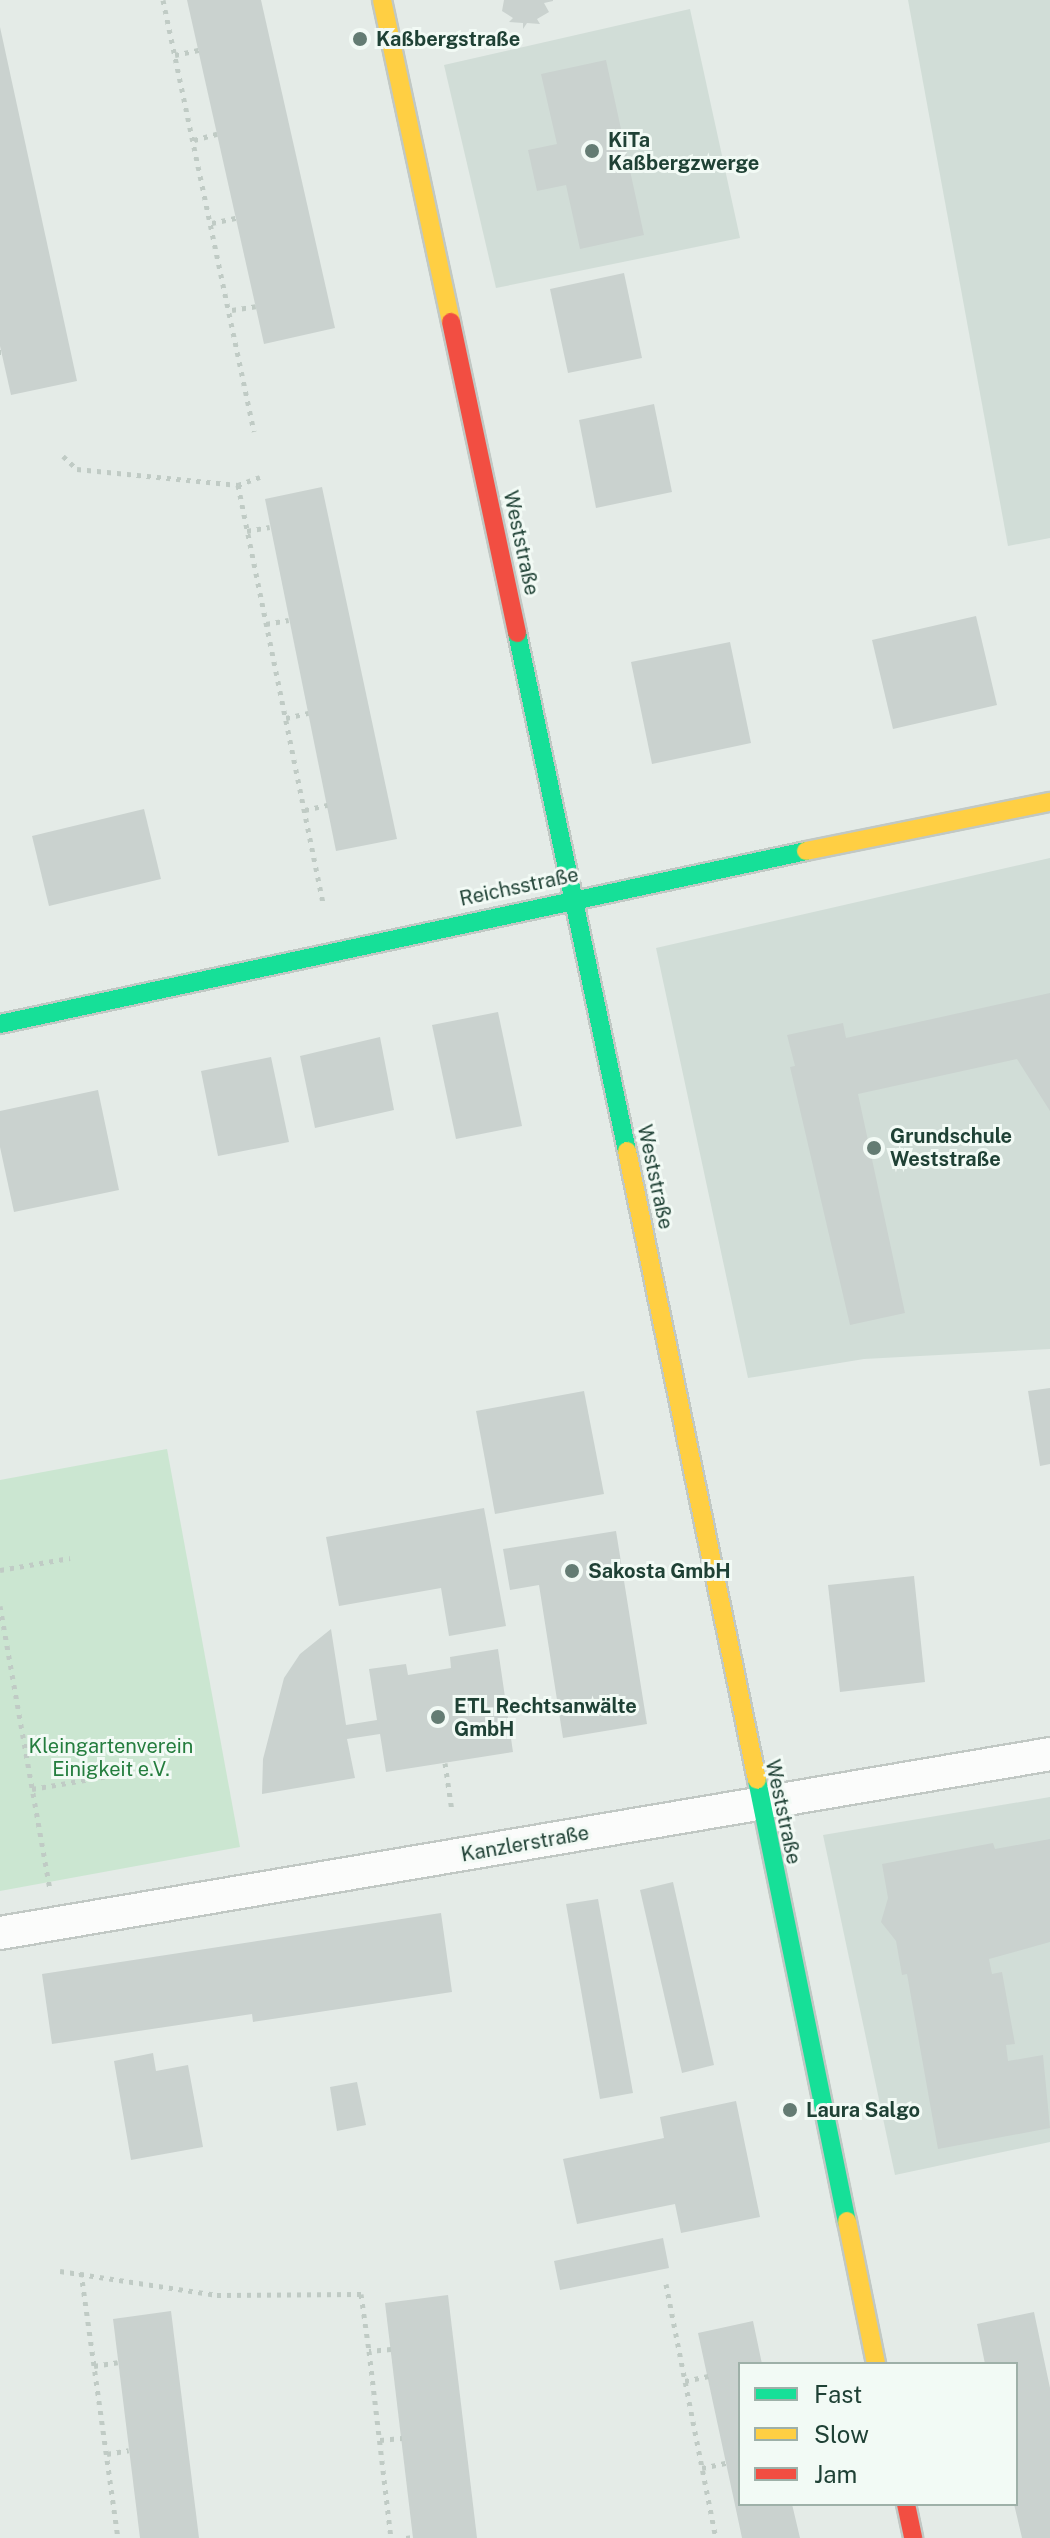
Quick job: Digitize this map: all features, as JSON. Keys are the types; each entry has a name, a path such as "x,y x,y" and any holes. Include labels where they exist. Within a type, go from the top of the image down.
{"street":[{"name":"Weststraße","path":"382,0 574,897 758,1804 876,2362"},
{"name":"Reichsstraße","path":"0,1024 574,897 1050,802"},
{"name":"Kanzlerstraße","path":"0,1933 1050,1754"},
{"path":"906,2506 913,2538"}],"path":[{"path":"163,0 232,310 254,431"},
{"path":"175,55 199,50"},
{"path":"194,140 217,134"},
{"path":"212,223 236,218"},
{"path":"232,310 256,306"},
{"path":"63,456 77,469 238,485 260,477"},
{"path":"238,485 323,903"},
{"path":"247,531 270,527"},
{"path":"266,624 289,620"},
{"path":"286,718 308,713"},
{"path":"305,810 327,805"},
{"path":"0,1570 70,1558"},
{"path":"0,1606 56,1924"},
{"path":"445,1763 452,1811"},
{"path":"32,1789 120,1774"},
{"path":"60,2271 217,2295 361,2294 391,2538"},
{"path":"81,2272 118,2538"},
{"path":"666,2284 716,2538"},
{"path":"369,2351 391,2349"},
{"path":"94,2366 118,2362"},
{"path":"685,2381 708,2376"},
{"path":"380,2440 402,2438"},
{"path":"107,2454 129,2450"},
{"path":"702,2468 726,2463"},
{"path":"406,2538 413,2537"}],"shaded area":[{"path":"908,0 1050,0 1050,538 1008,546"},
{"name":"KiTa Kaßbergzwerge","path":"690,9 740,238 496,288 444,65"},
{"name":"Grundschule Weststraße","path":"1050,858 1050,1349 864,1359 748,1378 656,948"},
{"path":"1050,1797 1050,2142 895,2175 823,1835"}],"green space":[{"name":"Kleingartenverein Einigkeit e.V.","path":"167,1449 240,1847 0,1891 0,1480"}],"building":[{"path":"187,0 261,0 335,328 264,344"},
{"path":"504,0 553,1 544,3 549,12 537,19 540,24 527,23 523,29 523,23 509,22 513,18 502,11"},
{"path":"0,27 77,381 11,395 0,346"},
{"path":"606,60 644,235 580,249 566,185 537,191 528,150 557,144 541,74"},
{"path":"624,273 642,358 568,373 550,289"},
{"path":"654,404 672,492 596,508 579,420"},
{"path":"322,487 397,839 336,851 265,499"},
{"path":"976,616 997,705 893,729 872,640"},
{"path":"730,642 751,743 652,764 631,662"},
{"path":"144,809 161,879 49,906 32,836"},
{"path":"1050,993 1050,1111 1017,1059 858,1094 905,1313 850,1325 790,1067 795,1066 787,1035 843,1023 846,1038"},
{"path":"498,1012 522,1126 456,1139 432,1025"},
{"path":"380,1037 394,1110 315,1128 300,1056"},
{"path":"271,1057 289,1142 218,1156 201,1071"},
{"path":"98,1090 119,1190 14,1212 0,1147 0,1111"},
{"path":"1050,1388 1050,1464 1040,1466 1028,1391"},
{"path":"584,1391 604,1494 495,1514 476,1411"},
{"path":"484,1508 506,1626 449,1636 441,1588 339,1606 326,1537"},
{"path":"616,1531 647,1724 563,1738 539,1585 510,1590 503,1549"},
{"path":"914,1576 925,1682 840,1692 828,1585"},
{"path":"331,1629 346,1725 377,1720 369,1669 406,1664 408,1675 451,1668 450,1657 498,1649 513,1752 386,1772 380,1734 347,1739 355,1778 262,1794 263,1759 284,1678 300,1654"},
{"path":"1050,1839 1050,1942 989,1959 992,1974 1002,1972 1015,2044 1006,2045 1008,2061 1043,2055 1050,2128 938,2149 907,1974 902,1975 896,1941 881,1922 888,1898 882,1864 993,1843 995,1849"},
{"path":"673,1882 714,2065 682,2073 640,1890"},
{"path":"598,1899 633,2093 600,2099 566,1904"},
{"path":"441,1913 452,1992 253,2022 252,2014 52,2044 42,1974"},
{"path":"153,2053 156,2071 188,2065 203,2147 131,2160 114,2061"},
{"path":"357,2082 366,2125 337,2131 330,2087"},
{"path":"736,2101 760,2217 681,2233 675,2204 577,2224 563,2159 664,2138 660,2117"},
{"path":"663,2238 669,2268 560,2290 554,2261"},
{"path":"448,2295 477,2538 413,2538 385,2303"},
{"path":"171,2311 199,2538 140,2538 113,2319"},
{"path":"1034,2312 1050,2388 1050,2538 1022,2538 1014,2506 1018,2506 1018,2362 985,2362 977,2324"},
{"path":"753,2321 762,2362 738,2362 738,2506 792,2506 800,2538 742,2538 698,2333"}],"traffic: fast":[{"path":"517,633 627,1151"},
{"path":"0,1024 806,851"},
{"path":"757,1780 847,2221"}],"traffic: slow":[{"path":"382,0 451,322"},
{"path":"806,851 1050,802"},
{"path":"627,1151 757,1780"},
{"path":"847,2221 876,2362"}],"traffic: jam":[{"path":"451,322 517,633"},
{"path":"906,2506 913,2538"}],"place":[{"name":"Kaßbergstraße","path":"360,39"},
{"name":"KiTa Kaßbergzwerge","path":"592,151"},
{"name":"Grundschule Weststraße","path":"874,1148"},
{"name":"Sakosta GmbH","path":"572,1571"},
{"name":"ETL Rechtsanwälte GmbH","path":"438,1717"},
{"name":"Laura Salgo","path":"790,2110"}]}
